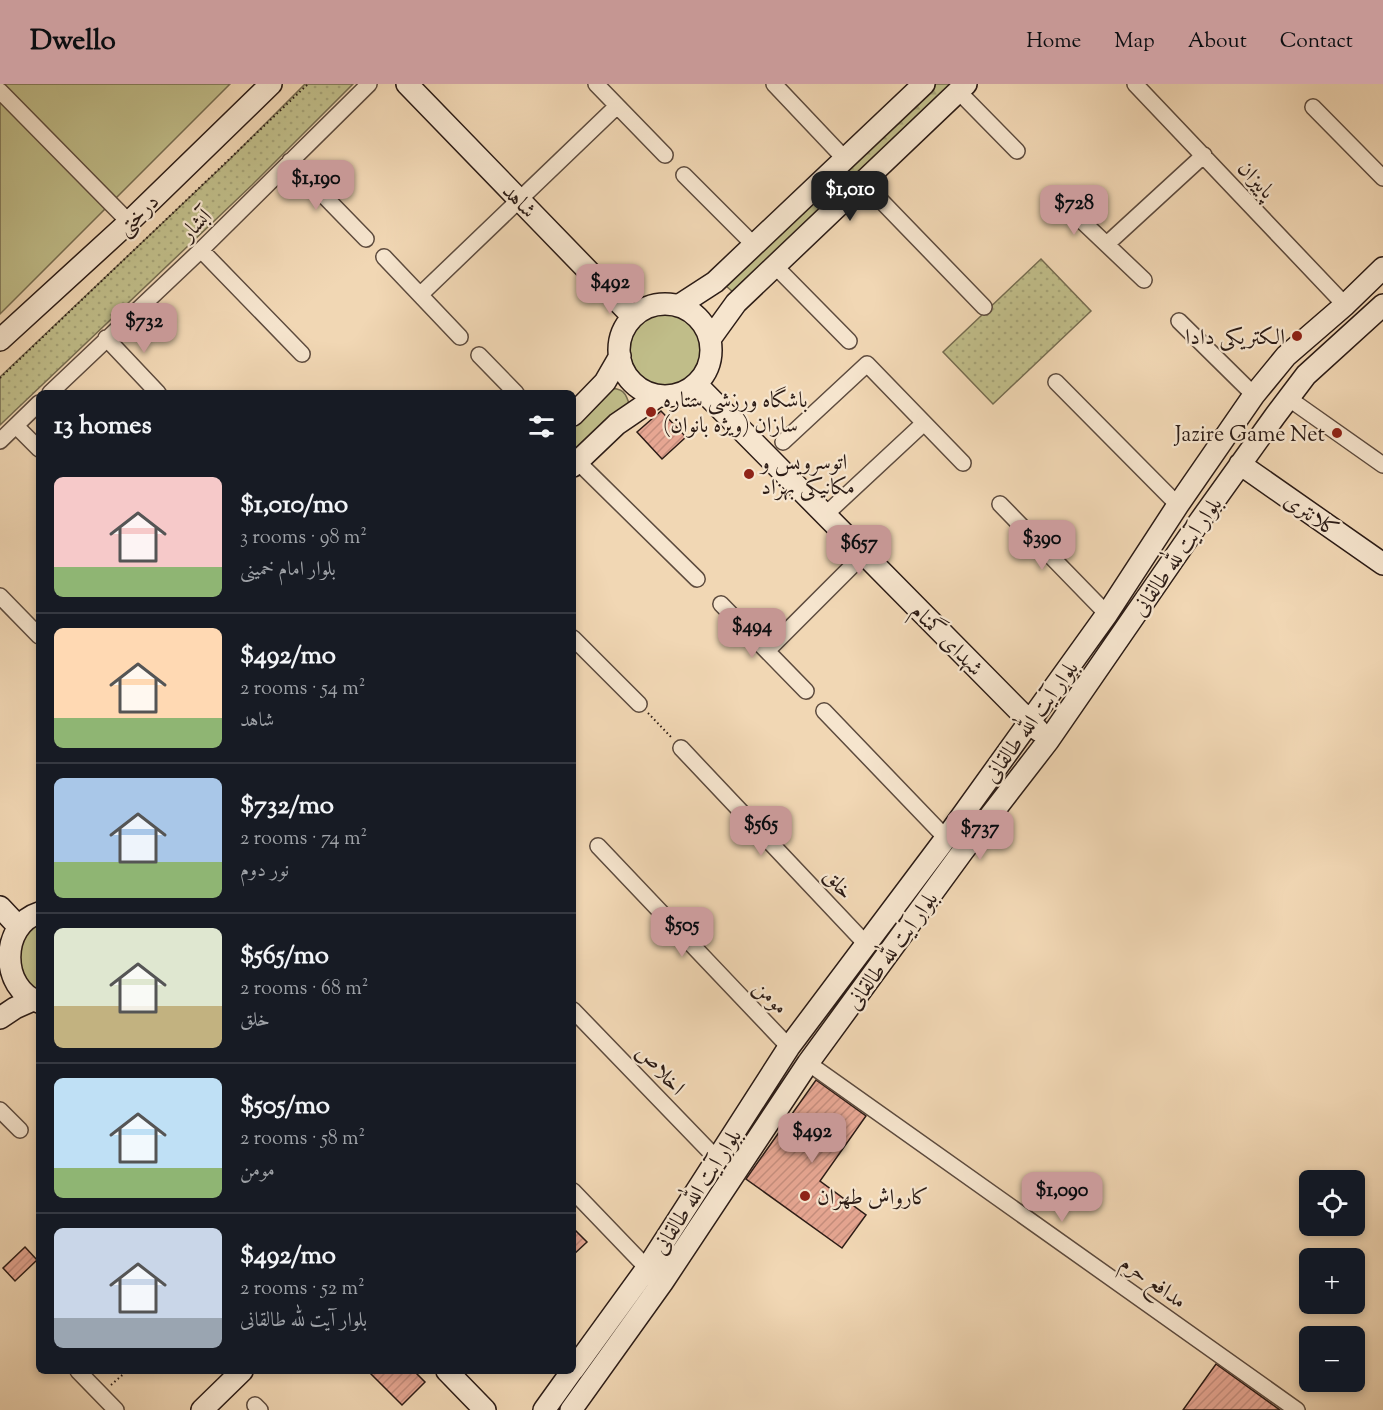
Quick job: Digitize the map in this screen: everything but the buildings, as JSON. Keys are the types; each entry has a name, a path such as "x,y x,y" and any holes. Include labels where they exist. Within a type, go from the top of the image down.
{"street":[{"name":"درختی","path":"0,340 129,222 271,84"},
{"name":"آبشار","path":"53,390 201,250 369,84"},
{"name":"شاهد","path":"407,84 633,317"},
{"path":"596,84 665,155"},
{"path":"774,84 845,159"},
{"path":"678,306 715,282 924,84"},
{"name":"پاییزان","path":"1135,84 1345,305"},
{"path":"710,339 736,303 962,88 1017,151"},
{"path":"0,91 129,222"},
{"path":"420,295 617,106"},
{"path":"1313,107 1383,178"},
{"path":"1107,244 1204,155"},
{"path":"290,161 366,238"},
{"path":"684,175 754,245"},
{"path":"863,182 984,307"},
{"path":"1063,203 1144,280"},
{"path":"201,250 302,354"},
{"path":"384,257 460,337"},
{"path":"775,266 849,341"},
{"name":"بلوار آیت الله طالقانی","path":"576,1367 647,1268 789,1047 946,838 1107,614 1254,394 1286,356 1345,305 1383,268"},
{"path":"662,304 678,306 692,313 703,324 710,339 710,363 705,375 685,392 672,396 658,396 644,391 632,382 624,370 620,356 620,342 625,328 633,317 647,308 662,304"},
{"name":"بلوار آیت لله طالقانی","path":"571,1410 662,1283 808,1063 963,851 1048,741 1288,398 1306,375 1382,308"},
{"path":"1179,321 1254,394"},
{"path":"106,338 155,390"},
{"path":"479,354 513,390"},
{"path":"576,412 605,382 620,356"},
{"path":"783,442 867,364 963,463"},
{"path":"1056,382 1178,505"},
{"name":"شهدای گمنام","path":"696,384 1048,741"},
{"path":"576,463 617,424 658,396"},
{"path":"1288,398 1383,465"},
{"path":"0,441 36,406"},
{"path":"825,515 924,423"},
{"path":"16,426 36,446"},
{"name":"کلانتری","path":"1240,464 1383,564"},
{"path":"576,465 697,579"},
{"path":"1000,504 1107,614"},
{"path":"767,651 864,554"},
{"path":"0,596 36,633"},
{"path":"721,604 806,691"},
{"path":"576,641 639,704"},
{"path":"824,711 946,838"},
{"name":"خلق","path":"681,747 866,944"},
{"name":"مومن","path":"598,846 789,1047"},
{"path":"0,907 16,924"},
{"path":"36,914 16,924 8,936 3,950 2,968 16,990 36,1001"},
{"path":"1,1013 36,1001"},
{"name":"اخلاص","path":"576,1014 717,1159"},
{"name":"مدافع حرم","path":"808,1063 1297,1410"},
{"path":"0,1110 20,1130"},
{"path":"576,1194 647,1268"},
{"path":"81,1374 116,1410"},
{"path":"202,1410 239,1374"},
{"path":"450,1374 485,1410"},
{"name":"بلوار آیت الله طالقانی","path":"544,1410 571,1374"}],"path":[{"path":"0,378 308,84"},
{"path":"639,704 681,747"},
{"path":"101,1395 123,1374"}],"green space":[{"path":"0,84 230,84 0,314"},
{"path":"305,84 353,84 252,185 0,425 0,377 228,161"},
{"path":"936,84 956,84 733,292 726,286 727,279"},
{"path":"1041,259 1091,311 993,404 943,352"},
{"path":"673,314 692,324 700,336 702,350 700,364 692,376 680,384 659,386 640,376 632,364 630,343 640,324 652,316"},
{"path":"607,388 623,392 630,407 576,459 576,418"},
{"path":"36,925 36,990 24,984 14,951 26,930"}],"place":[{"name":"الکتریکی دادا","path":"1297,336"},
{"name":"باشگاه ورزشی ستاره سازان (ویژه بانوان)","path":"651,412"},
{"name":"Jazire Game Net","path":"1337,433"},
{"name":"اتوسرویس و مکانیکی بهزاد","path":"749,474"},
{"name":"کارواش طهران","path":"805,1196"}]}
